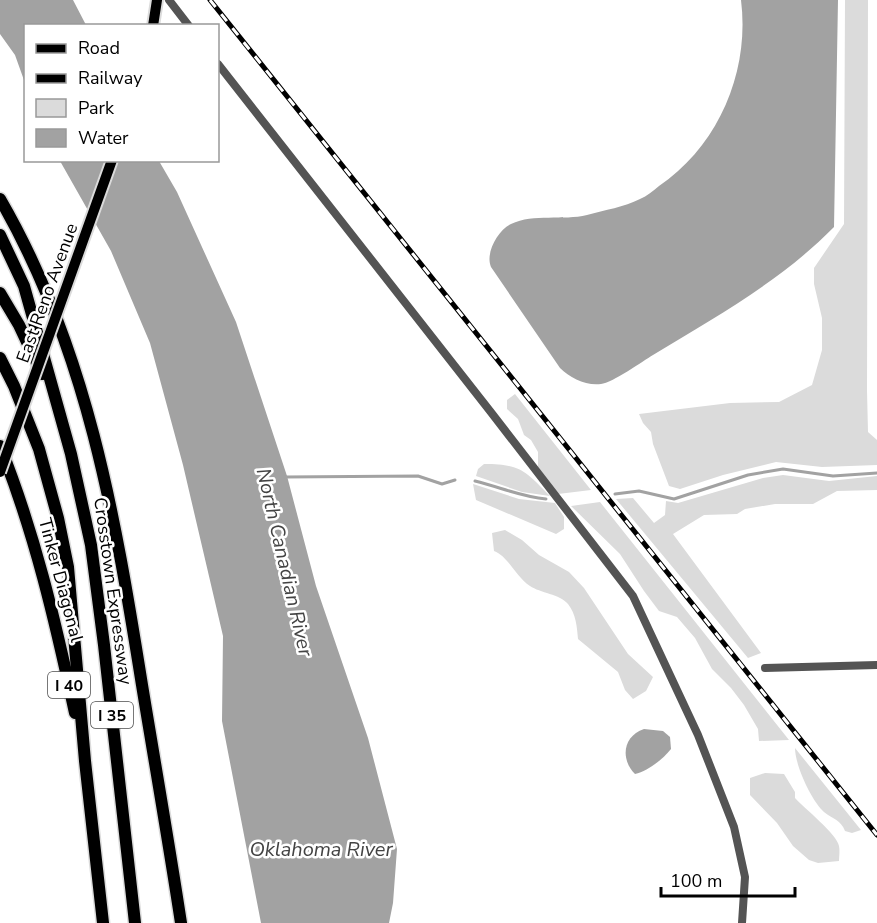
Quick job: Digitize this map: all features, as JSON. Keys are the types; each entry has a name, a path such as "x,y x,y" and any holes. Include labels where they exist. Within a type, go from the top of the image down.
{"highway":[{"path":"0,199 44,285 65,337 104,472 122,559 181,923"},
{"name":"I 35","path":"0,235 24,286 59,410"},
{"path":"0,293 19,325 59,410"},
{"name":"I 35","path":"0,358 32,430 62,537 68,567 85,761 103,923"},
{"name":"Crosstown Expressway","path":"59,410 82,499 97,584 135,923"},
{"name":"Tinker Diagonal","path":"0,446 32,534 53,609 85,761"}],"main road":[{"path":"153,24 157,0"},
{"name":"East Reno Avenue","path":"0,471 111,162"}],"street":[{"path":"170,0 188,24"},
{"path":"219,65 633,596 698,735 734,827 745,877 742,923"},
{"path":"765,668 877,664"}],"green space":[{"path":"845,0 868,0 867,391 868,432 877,440 877,465 822,467 776,462 723,475 680,489 669,486 653,444 651,432 639,414 730,403 779,402 812,385 822,350 822,318 814,284 814,268 844,224"},
{"path":"515,394 591,490 558,494 538,467 538,452 531,440 524,435 518,419 507,409 507,400"},
{"path":"484,464 506,465 522,471 550,496 522,492 476,476 478,469"},
{"path":"783,475 829,481 877,476 877,490 837,491 813,504 775,504 745,509 737,514 704,515 673,534 761,653 748,658 616,499 633,498 654,523 665,515 666,501 678,503 763,478"},
{"path":"473,484 519,499 555,503 564,517 564,529 556,534 476,500"},
{"path":"600,502 789,740 759,741 758,729 744,705 712,669 695,638 677,617 659,611 620,554 571,506"},
{"path":"505,530 522,540 539,555 569,572 584,588 628,654 653,677 646,691 633,699 625,690 618,672 578,639 577,625 568,604 560,598 530,586 504,557 494,551 492,533"},
{"path":"795,748 861,830 852,833 845,831 839,822 819,807 801,773"},
{"path":"765,773 784,774 795,792 795,798 827,828 837,841 839,861 818,863 809,860 793,846 777,823 750,795 750,778"}],"water":[{"path":"0,0 73,0 85,24 24,24 24,80 15,55 0,34"},
{"path":"741,0 838,0 834,227 770,281 724,312 612,380 601,384 590,384 579,380 560,368 491,267 491,249 497,237 511,224 529,219 578,217 634,202 650,193 680,169 714,128 726,104 735,79 740,53 743,27"},
{"name":"Oklahoma River","path":"61,162 160,162 177,192 236,322 287,476 316,586 368,738 397,849 393,903 389,923 261,923 222,721 223,636 183,465 150,343 111,251"},
{"path":"644,729 663,731 670,737 671,749 655,764 635,774 627,762 626,748 632,737"}],"waterway":[{"path":"615,494 639,491 674,499 748,475 783,469 833,476 877,473"},
{"name":"North Canadian River","path":"285,477 418,476 442,484 455,480"},
{"path":"475,481 546,499"}],"railway":[{"path":"210,0 877,835"}]}
